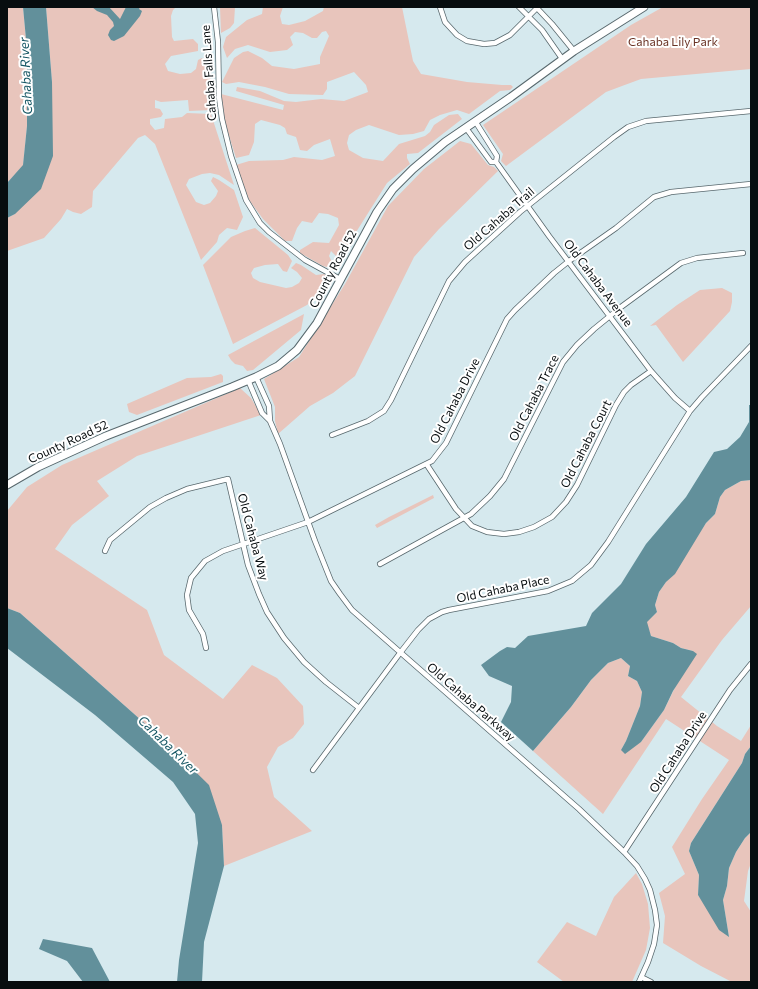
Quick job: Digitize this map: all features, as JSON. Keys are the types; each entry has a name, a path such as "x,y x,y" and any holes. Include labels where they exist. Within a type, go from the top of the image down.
{"main road":[{"name":"County Road 52","path":"7,485 38,467 106,436 256,377 278,366 297,350 317,323 377,212 393,189 412,169 445,142 574,51 644,7"}],"street":[{"name":"Cahaba Falls Lane","path":"214,7 219,48 219,97 222,119 231,156 246,200 260,223 269,232 316,266 338,278 341,278"},
{"path":"440,7 445,22 452,31 467,41 478,44 490,44 506,39 515,32 537,7 574,51"},
{"path":"519,7 542,30 563,60"},
{"name":"Old Cahaba Trail","path":"332,436 368,421 384,411 391,400 449,281 465,262 528,205 628,127 646,121 751,111"},
{"name":"Old Cahaba Avenue","path":"476,121 497,156 496,162"},
{"name":"Old Cahaba Avenue","path":"466,128 491,162 496,162 651,371 675,398 690,411"},
{"name":"Old Cahaba Drive","path":"206,648 203,634 189,610 187,594 191,578 205,561 223,551 308,522 427,465 438,455 446,443 510,315 569,261 616,228 644,204 662,194 694,189 751,184"},
{"name":"Old Cahaba Trace","path":"380,564 464,518 480,507 504,479 554,378 568,355 577,345 610,316 681,263 697,258 742,253"},
{"name":"Old Cahaba Place","path":"313,770 400,652 424,624 434,616 442,612 548,591 565,584 586,569 598,557 608,542 690,411 751,346"},
{"name":"Old Cahaba Court","path":"427,465 456,509 464,518 477,528 492,533 504,534 519,532 538,525 552,517 573,493 616,405 624,392 631,385 651,371"},
{"name":"Old Cahaba Parkway","path":"256,377 269,406 270,421 331,581 352,610 579,809 637,866 650,890 657,925 654,944 640,980"},
{"name":"Old Cahaba Parkway","path":"248,380 262,413 270,421"},
{"name":"Old Cahaba Way","path":"104,551 110,540 150,507 187,489 228,479 248,565 267,612 284,638 310,667 326,682 359,708"},
{"name":"Old Cahaba Drive","path":"624,852 730,690 751,664"},
{"path":"640,980 651,982"}],"green space":[{"path":"7,7 23,7 27,50 27,126 23,166 7,183"},
{"path":"46,7 176,7 171,16 172,37 174,41 193,39 198,44 198,51 171,56 165,64 168,71 180,74 191,73 196,69 198,60 202,58 210,67 212,110 189,111 188,100 161,102 155,100 155,108 160,109 163,114 161,117 150,119 150,124 155,130 164,128 165,119 182,117 187,113 211,114 234,185 219,175 210,173 202,174 189,179 186,185 196,202 204,205 210,203 218,191 211,181 213,177 219,180 234,190 243,217 237,230 227,228 219,235 217,242 201,260 155,144 145,135 138,138 93,191 92,207 81,214 67,209 61,219 44,238 7,251 7,218 15,214 52,82"},
{"path":"220,7 235,7 234,23 230,28 221,33"},
{"path":"263,7 283,7 280,16 282,24 289,25 305,21 323,11 324,7 402,7 413,61 421,74 467,82 511,85 513,87 510,90 500,91 469,114 457,110 440,115 430,120 424,131 413,134 399,135 369,125 356,130 349,135 347,143 349,150 363,158 383,161 399,144 425,136 430,132 434,125 449,115 458,114 462,119 418,153 407,154 410,164 387,183 341,256 337,257 331,251 329,256 333,264 332,266 323,266 300,253 300,250 313,242 329,243 339,225 338,218 328,214 319,213 312,223 302,221 297,228 292,241 285,241 263,219 249,200 236,165 249,161 283,160 294,157 322,160 335,156 330,139 314,145 307,151 300,150 296,137 287,134 285,128 280,125 261,120 255,124 254,142 249,155 236,158 225,123 221,94 283,110 284,105 236,91 237,87 260,91 284,101 296,102 321,99 344,101 368,92 366,85 354,72 327,82 327,89 323,95 289,94 265,87 239,82 226,84 222,82 234,58 243,52 248,51 262,58 272,66 294,69 320,64 320,57 329,36 326,31 322,32 317,38 312,38 303,33 295,32 290,37 293,45 287,50 270,52 248,45 235,49 227,58 223,47 226,37 247,20 262,14"},
{"name":"Cahaba Lily Park","path":"663,7 751,7 751,69 641,79 606,92 506,166 501,161 503,154 483,125 631,25"},
{"path":"460,141 471,144 488,165 494,167 498,171 439,229 414,257 355,376 333,393 310,406 278,434 275,421 275,407 264,379 299,357 345,284 388,206 424,169"},
{"path":"255,228 288,255 292,261 287,272 283,271 278,264 254,268 251,273 253,278 260,282 286,288 292,287 299,283 302,278 291,268 296,263 316,275 324,274 329,278 328,285 307,305 233,344 203,265 231,237"},
{"path":"722,288 732,293 730,311 683,362 656,325 650,326 677,305 700,290"},
{"path":"304,314 301,330 253,370 247,371 243,366 235,364 228,355"},
{"path":"221,374 223,376 223,382 137,415 129,412 127,404 187,378 211,377"},
{"path":"240,388 251,398 261,415 137,456 97,481 109,496 72,525 55,549 147,610 164,655 223,699 252,665 277,678 303,706 304,724 293,738 278,747 267,767 274,797 312,831 224,866 222,825 159,736 20,613 7,608 7,511 27,487 62,465"},
{"path":"751,480 751,606 722,640 681,697 717,726 741,741 751,725 751,746 745,754 742,763 691,843 689,851 699,875 698,895 729,937 723,900 727,886 729,868 736,852 751,832 751,863 748,871 744,901 751,912 751,982 732,982 701,966 663,943 665,916 659,893 685,874 672,847 702,799 729,760 666,719 603,814 533,751 571,707 591,680 608,663 621,658 630,666 628,676 637,681 642,692 640,706 621,750 641,742 664,710 693,651 681,648 673,643 651,636 646,622 657,612 655,605 659,592 706,523 715,514 720,497 725,490 741,481"},
{"path":"433,495 434,498 377,528 375,525 389,517"},
{"path":"636,873 642,884 648,904 650,928 646,950 632,982 564,982 537,962 567,922 596,936 614,897"}],"water":[{"path":"23,7 46,7 52,82 53,156 41,189 15,214 7,218 7,183 23,165 27,126 27,50"},
{"path":"92,7 109,7 120,19 126,7 140,7 139,9 142,11 140,16 124,36 114,41 111,40 108,35 114,26 113,22 107,15"},
{"path":"749,405 751,405 751,480 741,481 725,490 720,497 715,514 706,523 675,574 666,582 659,592 655,605 657,612 647,622 651,636 673,643 681,648 693,651 697,654 673,691 664,710 641,742 625,754 621,750 640,706 642,692 637,681 628,676 630,666 621,658 608,663 591,680 571,707 533,751 501,722 511,702 512,686 489,676 481,665 507,647 515,648 528,636 586,626 592,613 621,584 646,544 686,497 714,452 727,449 740,437 749,422"},
{"name":"Cahaba River","path":"7,608 20,613 159,736 209,785 222,825 224,866 204,942 202,982 177,982 179,960 198,843 195,814 173,782 95,715 7,648"},
{"path":"751,746 751,832 736,852 729,868 727,886 723,900 729,937 719,930 698,895 699,875 689,851 691,843 742,763 745,754"},
{"path":"43,939 92,948 110,982 83,982 67,961 39,949"}]}
